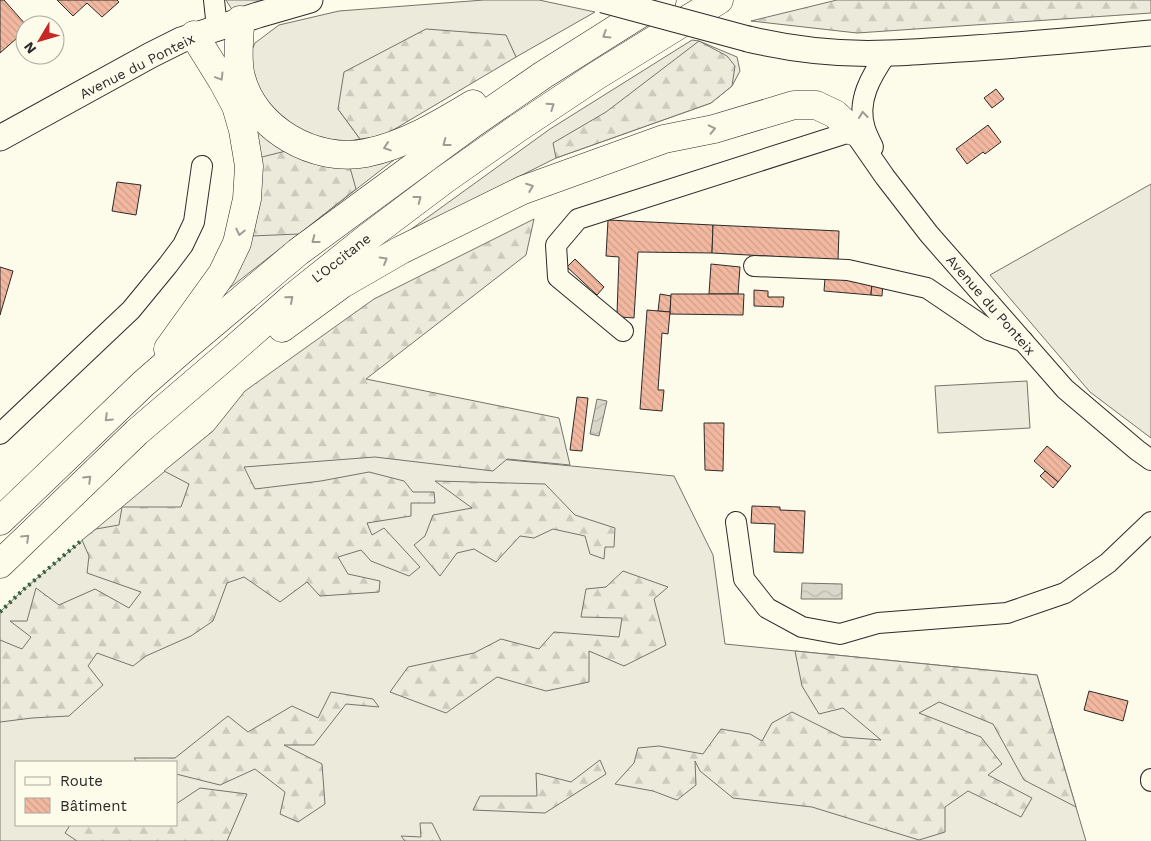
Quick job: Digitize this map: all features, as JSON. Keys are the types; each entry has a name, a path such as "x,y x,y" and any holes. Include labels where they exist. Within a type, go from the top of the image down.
{"highway":[{"path":"0,521 143,384 298,252 543,74 662,0"},
{"name":"L'Occitane","path":"0,564 137,432 293,297 367,238 444,180 518,128 596,76 719,0"},
{"path":"217,28 238,55 246,94 260,114 294,141 309,148 328,153 366,153 388,147 414,137 507,84 543,74"},
{"path":"143,384 222,274 237,243 247,199 249,166 243,130 236,106 222,80 217,28"},
{"path":"227,355 257,346 342,284 401,250 532,186 664,138 714,129 794,105 816,105 836,114 853,131"}],"main road":[{"name":"Avenue du Ponteix","path":"0,138 181,40 310,0"},
{"path":"603,0 748,39 786,47 838,52 887,54 1028,45 1151,33"}],"street":[{"path":"214,0 217,28"},
{"path":"885,177 865,127 862,103 869,82 887,54"},
{"path":"623,331 558,277 556,245 578,219 853,131"},
{"name":"Avenue du Ponteix","path":"853,131 885,177 929,234 1065,389 1136,450 1151,460"},
{"path":"0,434 131,310 168,265 183,245 194,222 202,166"},
{"path":"754,266 848,270 927,288 989,330 1023,341"},
{"path":"736,522 744,579 767,608 802,627 840,634 878,623 1007,613 1066,593 1108,563 1151,522"}],"green space":[{"path":"226,0 263,0 234,13"},
{"path":"484,0 539,0 595,12 516,57 505,35 338,109 360,139 347,142 321,144 268,111 245,65 255,43 279,25 339,11"},
{"path":"837,0 1151,0 1151,13 857,33 751,21"},
{"path":"426,29 506,35 516,57 383,136 360,139 338,109 344,72"},
{"path":"692,40 699,41 737,57 740,71 732,86 711,103 556,158 476,198 381,251 550,129"},
{"path":"699,41 727,56 735,66 732,86 711,103 556,158 553,143 606,112"},
{"path":"247,114 286,151 404,152 213,301 251,236"},
{"path":"286,151 349,164 356,189 299,234 251,236 258,158"},
{"path":"1151,184 1151,438 1090,392 990,275"},
{"path":"534,219 526,255 366,379 559,418 570,465 507,459 493,471 375,457 244,467 255,489 321,481 369,472 404,481 413,492 434,492 435,503 411,503 411,516 367,523 372,535 384,528 420,567 409,576 371,561 361,550 338,557 348,574 380,581 379,592 320,596 307,582 280,602 244,577 227,583 213,621 191,636 146,656 133,666 97,653 88,666 103,685 69,716 0,722 0,640 22,649 31,637 10,621 27,621 36,588 59,605 95,589 129,608 141,592 87,573 89,556 82,540 96,529 119,525 122,507 181,507 189,484 164,471 213,431 245,391 374,299"},
{"path":"1027,381 1030,428 938,433 935,386"},
{"path":"213,431 674,476 713,555 725,644 1037,675 1086,841 0,841 0,612 23,590"},
{"path":"435,481 545,484 575,515 615,528 614,547 605,547 604,559 590,554 585,536 553,529 534,538 520,536 496,562 474,549 457,553 440,576 414,545 425,536 433,515 472,508"},
{"path":"623,571 668,587 654,599 666,645 624,666 589,651 589,682 546,691 497,677 446,713 390,692 408,667 474,653 501,639 539,649 554,632 619,637 622,618 581,617 586,589 606,587"},
{"path":"795,651 1037,675 1076,807 1024,780 993,724 939,702 919,713 981,737 1002,764 988,775 1032,798 1021,817 968,791 945,807 945,832 919,840 812,807 733,798 700,771 695,761 696,785 677,800 653,791 615,784 634,763 638,748 659,746 703,754 721,729 750,734 762,741 772,723 792,712 842,737 881,740 843,708 819,714 802,686"},
{"path":"331,692 373,699 379,707 346,704 314,745 284,745 322,764 325,804 298,822 280,814 285,792 255,769 220,785 178,774 178,761 136,761 134,758 175,758 228,716 248,732 292,706 318,718"},
{"path":"600,760 606,774 545,813 473,810 480,796 537,796 536,773 571,782"},
{"path":"200,788 247,794 227,841 77,841 65,833 69,826 178,826 178,803"},
{"path":"420,823 432,823 441,841 405,841 401,836 421,837"}],"water":[{"path":"597,399 607,401 599,436 590,434"},
{"path":"802,583 842,584 842,599 801,599"}],"building":[{"path":"0,0 4,0 17,15 15,15 15,40 0,53"},
{"path":"57,0 117,0 119,2 102,17 87,3 73,16"},
{"path":"996,89 1004,99 992,108 984,98"},
{"path":"988,125 1001,142 967,164 956,149"},
{"path":"117,182 141,185 136,215 112,211"},
{"path":"608,220 713,225 712,253 638,252 634,318 620,317 617,314 619,257 606,256"},
{"path":"713,225 839,231 838,260 712,253"},
{"path":"575,259 604,287 597,295 567,267"},
{"path":"711,264 740,267 738,294 709,294"},
{"path":"0,267 13,271 0,315"},
{"path":"825,278 872,282 871,295 824,291"},
{"path":"872,282 883,283 882,296 871,295"},
{"path":"754,290 768,291 768,297 784,297 783,307 754,306"},
{"path":"660,294 671,296 670,312 658,311"},
{"path":"671,294 744,294 743,315 670,314"},
{"path":"647,310 670,312 668,334 662,333 658,390 664,390 662,411 640,409"},
{"path":"577,397 588,398 582,451 570,450"},
{"path":"704,423 724,423 723,471 705,470"},
{"path":"1047,446 1071,466 1058,482 1034,461"},
{"path":"1045,471 1058,482 1053,488 1040,476"},
{"path":"752,506 780,507 780,510 805,511 803,553 774,552 775,524 751,523"},
{"path":"1089,691 1128,701 1123,721 1084,710"}],"hedge":[{"path":"0,612 82,540"}]}
